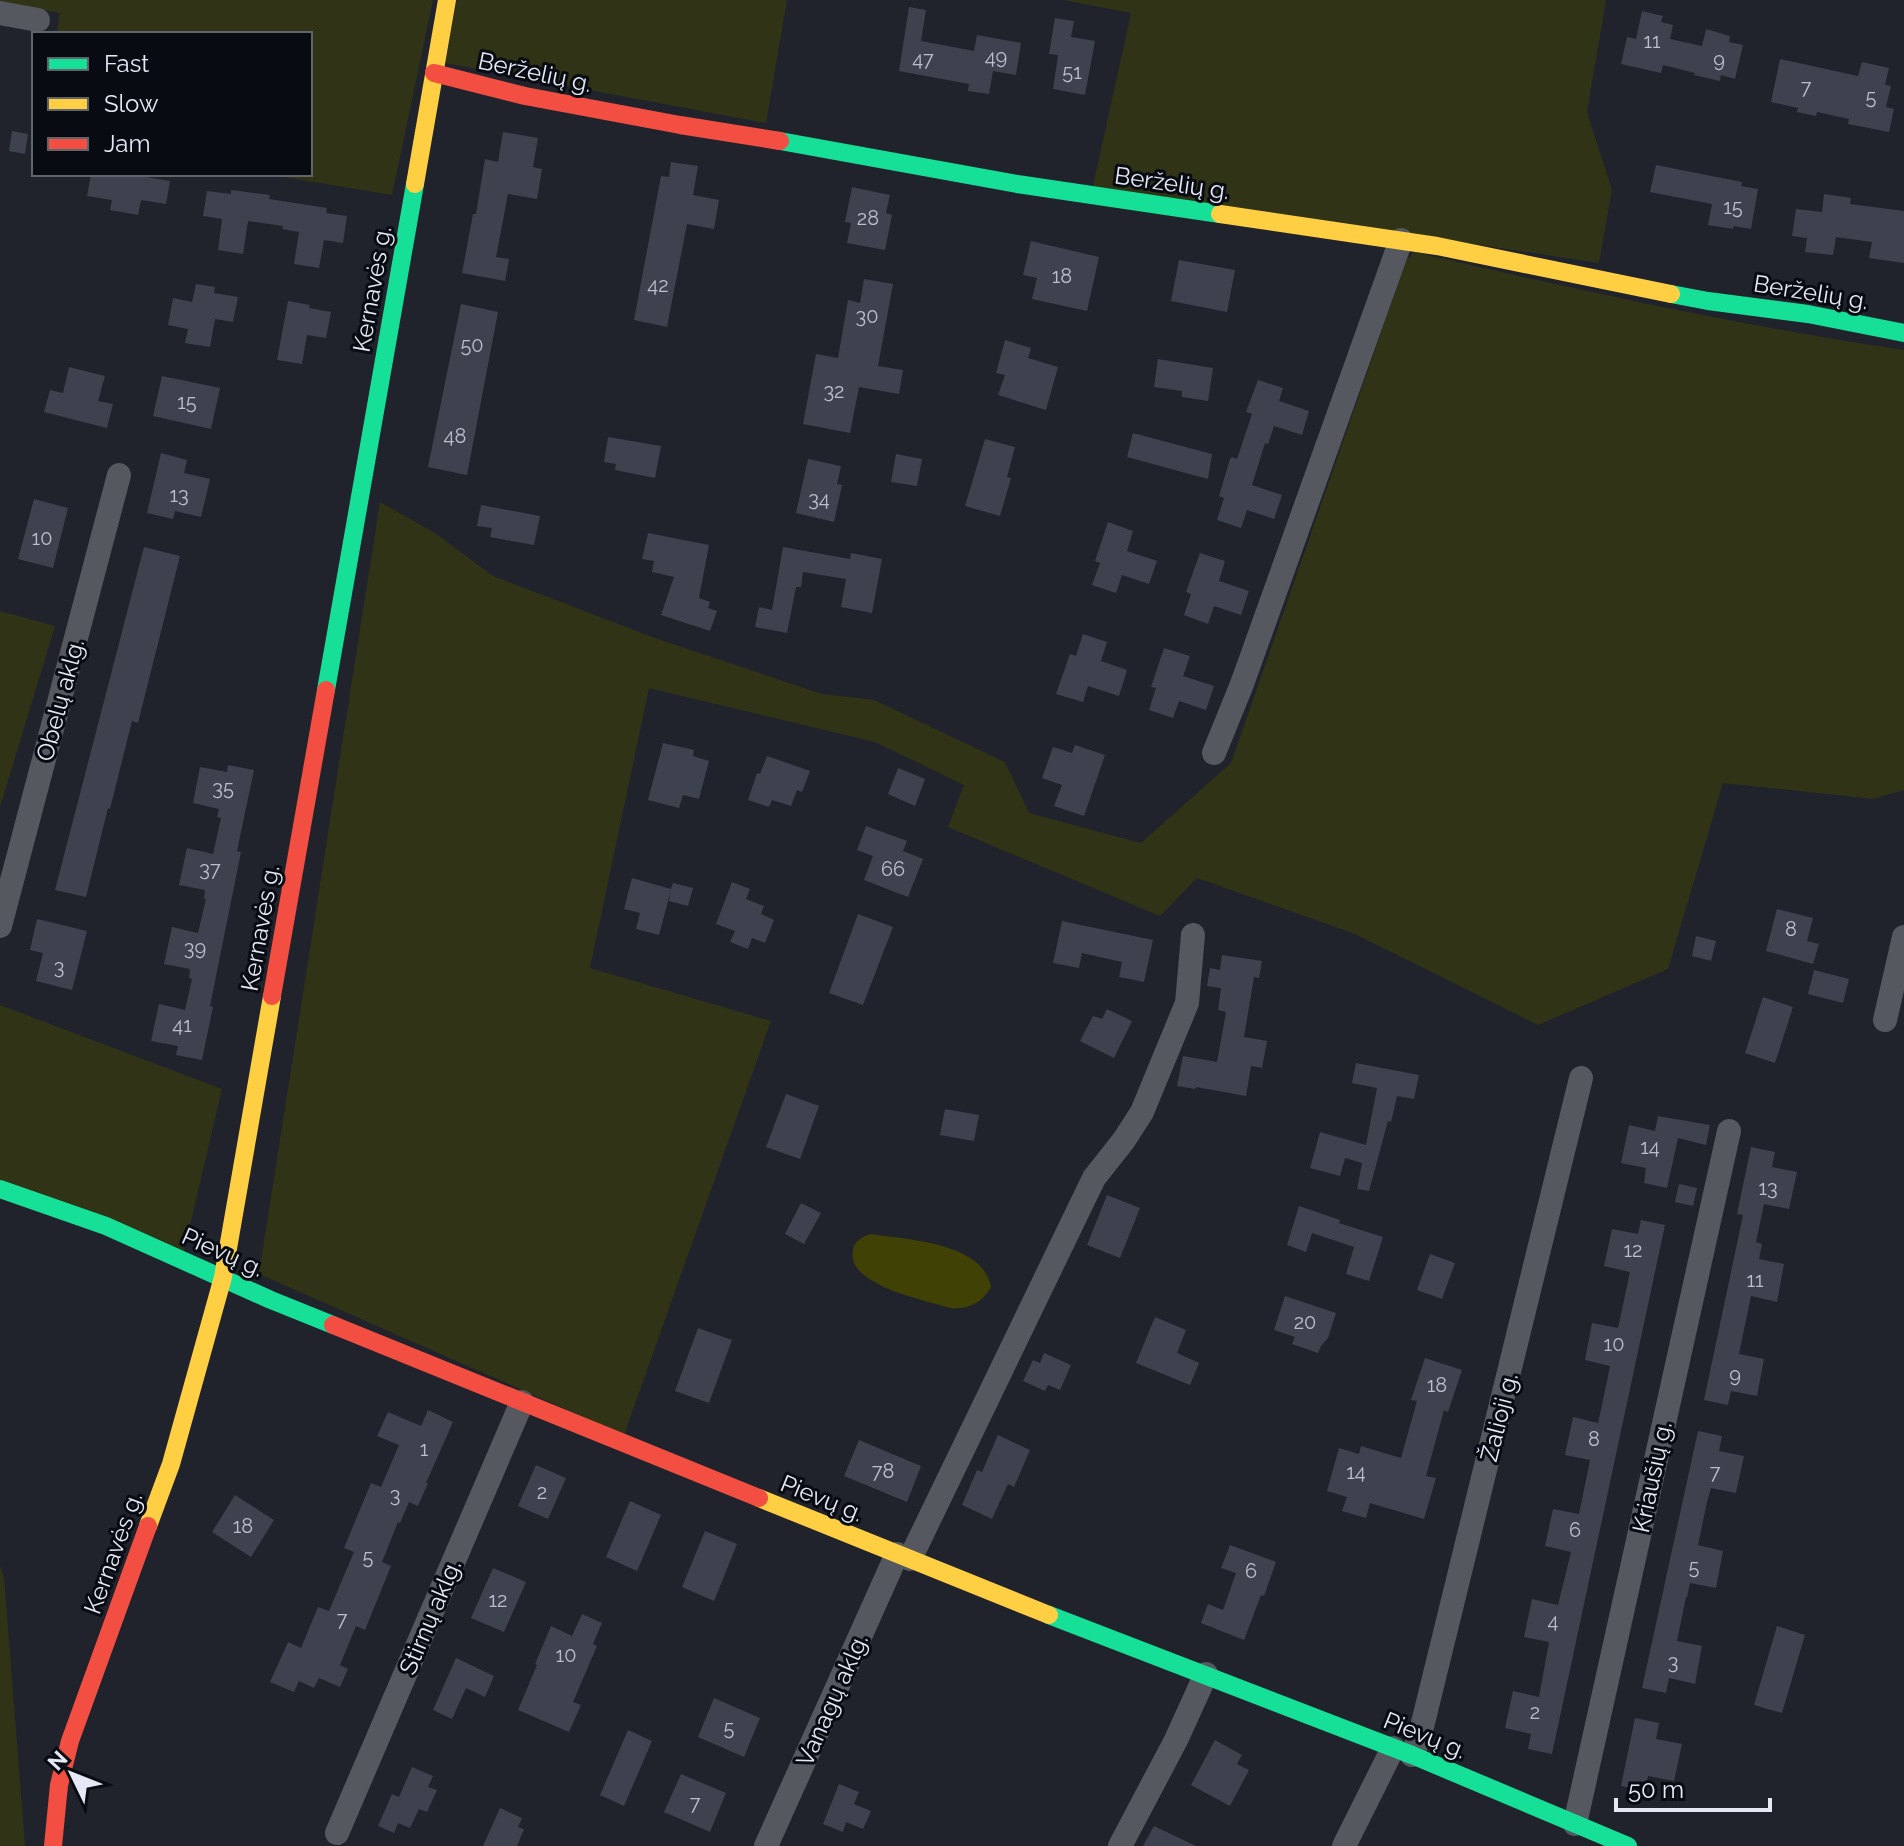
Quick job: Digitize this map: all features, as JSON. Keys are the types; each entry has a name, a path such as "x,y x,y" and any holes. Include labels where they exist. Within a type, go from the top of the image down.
{"street":[{"name":"Kernavės g.","path":"53,1846 59,1785 70,1741 171,1464 223,1277 447,0"},
{"path":"0,13 38,20"},
{"name":"Berželių g.","path":"434,73 525,96 680,125 815,146 1017,184 1437,246 1708,301 1808,314 1904,333"},
{"path":"1214,753 1242,684 1401,240"},
{"name":"Obelų aklg.","path":"0,926 119,475"},
{"name":"Vanagų aklg.","path":"766,1846 904,1557 1094,1178 1142,1112 1187,1003 1193,935"},
{"path":"1885,1020 1904,937"},
{"name":"Žalioji g.","path":"1344,1846 1403,1752 1420,1735 1581,1078"},
{"name":"Kriaušių g.","path":"1575,1824 1729,1131"},
{"name":"Pievų g.","path":"0,1189 106,1226 271,1300 904,1557 1403,1752 1628,1846"},
{"name":"Stirnų aklg.","path":"337,1833 522,1402"},
{"path":"1120,1846 1176,1740 1206,1674"}],"green space":[{"path":"433,0 392,195 277,176 312,176 312,32 57,32 60,13 0,2"},
{"path":"457,0 787,0 766,123 445,63"},
{"path":"1063,0 1606,0 1587,112 1612,190 1599,263 1093,186 1131,13"},
{"path":"1414,252 1719,318 1904,350 1904,790 1873,799 1723,783 1668,969 1538,1025 1355,934 1197,878 1160,916 948,827 964,785 875,742 649,688 590,968 771,1021 624,1435 259,1274 380,502 435,533 493,576 655,638 822,694 874,700 1005,762 1029,813 1141,843 1231,763 1406,261"},
{"path":"0,611 55,626 0,807"},
{"path":"0,1005 222,1089 184,1251 0,1180"},
{"path":"0,1566 4,1577 25,1846 0,1846"}],"shaded area":[{"path":"871,1234 923,1242 959,1252 985,1272 991,1287 979,1301 957,1308 889,1289 861,1273 854,1262 855,1244"}],"building":[{"path":"909,7 926,10 921,41 974,51 977,35 1021,43 1016,75 993,71 989,94 968,91 969,84 899,71"},
{"path":"1642,11 1663,16 1661,22 1673,25 1670,39 1702,46 1706,29 1730,36 1729,42 1743,45 1735,79 1721,75 1720,81 1663,65 1661,73 1621,64 1627,37 1636,39"},
{"path":"1055,18 1074,21 1071,37 1095,41 1085,95 1053,89 1058,55 1049,54"},
{"path":"1780,59 1858,76 1862,62 1889,68 1885,85 1891,86 1886,107 1894,109 1889,132 1848,124 1849,119 1817,112 1816,116 1797,112 1798,108 1771,102"},
{"path":"12,131 28,134 25,154 9,151"},
{"path":"503,132 538,138 533,167 542,169 537,199 508,194 496,257 509,259 505,281 462,273 485,159 498,162"},
{"path":"671,162 698,166 693,195 719,200 714,229 687,224 667,327 634,320 661,176 669,177"},
{"path":"1656,165 1742,182 1741,186 1758,189 1751,229 1708,225 1712,204 1650,192"},
{"path":"91,176 140,176 170,181 166,204 141,200 138,215 110,210 112,200 87,196"},
{"path":"852,187 890,195 886,213 892,215 885,250 847,243 851,223 845,222"},
{"path":"231,190 270,195 269,199 327,208 326,213 347,216 343,243 324,240 319,268 294,264 299,232 282,229 283,226 248,221 243,254 218,250 222,219 203,216 207,191 231,194"},
{"path":"1824,194 1851,198 1850,204 1904,211 1904,263 1869,258 1872,242 1836,237 1833,255 1805,252 1807,238 1792,236 1796,209 1822,212"},
{"path":"1031,241 1099,257 1087,311 1032,299 1037,278 1023,275"},
{"path":"1179,260 1235,270 1227,312 1171,301"},
{"path":"864,279 893,284 878,366 903,370 899,394 859,387 850,433 803,424 816,354 838,358 848,300 860,303"},
{"path":"196,284 215,287 214,293 238,297 233,322 215,319 210,347 185,343 188,329 168,325 173,298 192,302"},
{"path":"288,301 331,312 326,338 307,335 302,364 277,360"},
{"path":"461,304 498,312 467,475 428,467"},
{"path":"1005,340 1031,348 1028,358 1058,367 1046,410 998,395 1005,375 996,373"},
{"path":"1158,359 1213,368 1208,401 1182,397 1182,391 1154,387"},
{"path":"69,367 105,376 98,401 113,404 107,428 44,412 50,390 63,393"},
{"path":"162,376 220,388 211,429 153,416"},
{"path":"1258,380 1283,388 1279,401 1309,411 1302,435 1274,426 1268,444 1265,443 1252,485 1282,495 1274,519 1247,510 1241,528 1217,520 1224,498 1219,496 1230,459 1237,459 1252,414 1246,412"},
{"path":"1133,433 1212,454 1208,479 1127,457"},
{"path":"608,437 661,446 655,478 615,470 616,464 604,462"},
{"path":"985,439 1015,447 1007,477 1011,478 1000,516 965,506"},
{"path":"161,453 187,460 184,473 210,479 201,517 175,511 173,519 147,513"},
{"path":"896,454 922,459 917,486 891,482"},
{"path":"808,459 841,466 837,484 842,485 834,522 796,513"},
{"path":"34,499 68,508 53,568 18,559"},
{"path":"481,505 540,516 534,545 490,537 492,528 477,526"},
{"path":"1108,522 1133,531 1127,551 1157,561 1149,584 1122,575 1116,593 1092,585 1100,563 1095,561"},
{"path":"648,533 709,545 699,598 710,602 708,608 717,611 710,631 661,615 674,577 652,572 654,561 642,559"},
{"path":"144,547 180,556 138,723 132,721 86,897 55,890"},
{"path":"783,547 850,559 851,553 882,559 872,613 841,607 846,579 803,572 801,587 796,587 787,633 755,627 759,607 772,610"},
{"path":"1200,553 1225,561 1219,581 1249,591 1241,615 1214,606 1208,624 1184,615 1191,594 1186,592"},
{"path":"1083,634 1107,642 1101,661 1127,670 1119,696 1088,686 1083,702 1056,694 1070,654 1076,656"},
{"path":"1164,648 1190,656 1183,676 1214,686 1206,710 1179,701 1173,718 1149,710 1156,688 1151,687"},
{"path":"663,743 694,750 693,756 709,761 699,799 683,795 679,808 648,800"},
{"path":"1075,745 1105,755 1084,816 1054,806 1062,785 1042,778 1053,747 1072,753"},
{"path":"767,756 810,771 802,792 797,790 791,806 772,800 769,807 748,800 757,773 760,774"},
{"path":"228,765 254,770 237,851 241,852 202,1060 176,1055 178,1046 151,1041 159,1004 185,1010 192,979 189,978 190,969 164,964 172,927 198,933 206,899 205,890 179,885 187,848 213,854 221,818 217,817 219,809 193,803 200,767 227,772"},
{"path":"898,768 925,779 915,806 888,794"},
{"path":"866,826 907,841 903,851 923,859 908,897 864,880 873,856 857,850"},
{"path":"632,878 671,889 673,883 693,888 688,906 669,901 671,890 659,935 636,929 640,913 624,909"},
{"path":"732,882 750,889 746,899 764,906 761,914 774,920 765,943 752,938 748,949 730,942 735,931 716,924"},
{"path":"1777,909 1813,918 1807,941 1819,944 1813,964 1766,951"},
{"path":"858,914 893,927 863,1005 829,993"},
{"path":"37,919 87,931 72,990 36,981 43,953 30,950"},
{"path":"1062,921 1153,940 1144,982 1119,977 1122,962 1082,953 1079,968 1053,963"},
{"path":"1696,936 1716,941 1711,961 1692,956"},
{"path":"1222,955 1262,961 1259,978 1254,977 1244,1037 1267,1041 1262,1068 1251,1066 1246,1096 1177,1086 1183,1056 1217,1062 1226,1012 1218,1010 1221,988 1207,986 1210,968 1220,970"},
{"path":"1814,970 1849,979 1843,1003 1808,994"},
{"path":"1763,997 1793,1007 1775,1063 1745,1053"},
{"path":"1107,1009 1132,1021 1114,1058 1080,1041 1093,1016 1102,1019"},
{"path":"1356,1063 1419,1075 1414,1099 1397,1096 1369,1191 1357,1189 1362,1163 1345,1158 1340,1176 1310,1168 1320,1132 1366,1145 1377,1088 1352,1083"},
{"path":"786,1094 819,1106 800,1159 766,1147"},
{"path":"945,1109 979,1115 974,1141 940,1135"},
{"path":"1658,1116 1710,1125 1706,1145 1678,1138 1667,1188 1644,1183 1646,1168 1621,1163 1629,1125 1655,1131"},
{"path":"1751,1147 1775,1152 1772,1167 1797,1172 1789,1209 1764,1204 1756,1242 1762,1244 1759,1259 1784,1264 1777,1302 1751,1296 1739,1354 1764,1359 1757,1396 1731,1391 1728,1405 1704,1400 1743,1215 1737,1214"},
{"path":"1679,1184 1697,1188 1693,1206 1675,1202"},
{"path":"1107,1195 1140,1208 1120,1258 1087,1245"},
{"path":"801,1203 821,1213 804,1244 785,1234"},
{"path":"1299,1206 1383,1237 1369,1281 1346,1274 1354,1247 1312,1233 1306,1252 1287,1245"},
{"path":"1641,1220 1665,1225 1552,1754 1528,1749 1531,1734 1505,1728 1513,1691 1539,1697 1549,1642 1524,1637 1532,1599 1558,1605 1571,1552 1545,1546 1553,1509 1579,1514 1590,1460 1565,1455 1573,1417 1598,1423 1610,1366 1585,1360 1592,1323 1618,1328 1630,1272 1604,1266 1612,1229 1638,1234"},
{"path":"1430,1254 1455,1263 1442,1299 1417,1290"},
{"path":"1285,1296 1336,1313 1328,1338 1318,1353 1292,1344 1295,1337 1274,1330"},
{"path":"1155,1317 1186,1330 1177,1353 1199,1363 1190,1385 1136,1363"},
{"path":"698,1328 732,1340 709,1403 675,1391"},
{"path":"1044,1353 1071,1365 1060,1390 1048,1385 1045,1391 1023,1381 1033,1360 1040,1363"},
{"path":"1425,1358 1462,1370 1448,1412 1444,1410 1426,1476 1436,1478 1424,1519 1370,1503 1366,1518 1342,1511 1347,1497 1327,1491 1339,1448 1359,1454 1361,1446 1401,1458 1417,1401 1411,1400"},
{"path":"428,1410 453,1422 418,1506 409,1502 398,1522 382,1562 391,1566 365,1630 356,1626 340,1665 348,1669 340,1687 319,1678 314,1688 299,1681 294,1692 270,1682 288,1642 301,1648 318,1607 329,1611 354,1552 344,1548 371,1483 381,1487 399,1445 377,1436 388,1412 421,1426"},
{"path":"1698,1431 1722,1436 1719,1451 1744,1456 1736,1493 1711,1488 1707,1502 1698,1545 1723,1551 1716,1588 1690,1583 1686,1597 1677,1641 1702,1646 1695,1684 1669,1678 1666,1693 1642,1688"},
{"path":"998,1435 1030,1450 1014,1487 1008,1484 992,1519 962,1505 977,1470 982,1472"},
{"path":"859,1440 921,1466 907,1502 844,1476"},
{"path":"536,1465 566,1478 548,1519 518,1506"},
{"path":"235,1495 274,1520 251,1557 212,1532"},
{"path":"630,1501 661,1515 637,1571 606,1557"},
{"path":"705,1531 737,1544 714,1601 682,1587"},
{"path":"1230,1545 1276,1562 1244,1640 1201,1623 1208,1604 1223,1610 1236,1573 1221,1568"},
{"path":"493,1568 526,1582 504,1632 471,1618"},
{"path":"582,1614 602,1623 593,1644 597,1646 573,1702 581,1705 569,1732 518,1710 551,1626 572,1636"},
{"path":"1777,1626 1805,1635 1782,1713 1754,1705"},
{"path":"456,1658 494,1676 485,1697 466,1688 452,1719 433,1710"},
{"path":"714,1698 760,1718 744,1757 698,1737"},
{"path":"1635,1718 1659,1723 1656,1739 1682,1744 1674,1781 1648,1776 1645,1791 1621,1786"},
{"path":"628,1730 652,1741 624,1806 600,1795"},
{"path":"1215,1740 1242,1755 1237,1764 1249,1770 1230,1806 1191,1785"},
{"path":"412,1767 433,1776 428,1787 437,1790 427,1812 419,1809 410,1828 398,1823 394,1833 378,1826 392,1794 399,1797"},
{"path":"681,1774 726,1793 710,1832 664,1812"},
{"path":"839,1784 859,1792 854,1804 871,1811 863,1829 846,1822 843,1832 823,1824"},
{"path":"500,1808 522,1818 518,1827 524,1829 517,1846 483,1846"},
{"path":"1154,1826 1196,1846 1143,1846"}],"traffic: fast":[{"path":"780,141 1017,184 1220,214"},
{"path":"326,690 415,184"},
{"path":"1671,294 1808,314 1904,333"},
{"path":"0,1189 106,1226 333,1325"},
{"path":"1049,1615 1412,1755 1628,1846"}],"traffic: slow":[{"path":"415,184 447,0"},
{"path":"1220,214 1437,246 1671,294"},
{"path":"148,1526 171,1464 223,1277 272,996"},
{"path":"759,1498 1049,1615"}],"traffic: jam":[{"path":"434,73 525,96 780,141"},
{"path":"272,996 326,690"},
{"path":"333,1325 759,1498"},
{"path":"53,1846 59,1785 70,1741 148,1526"}]}
